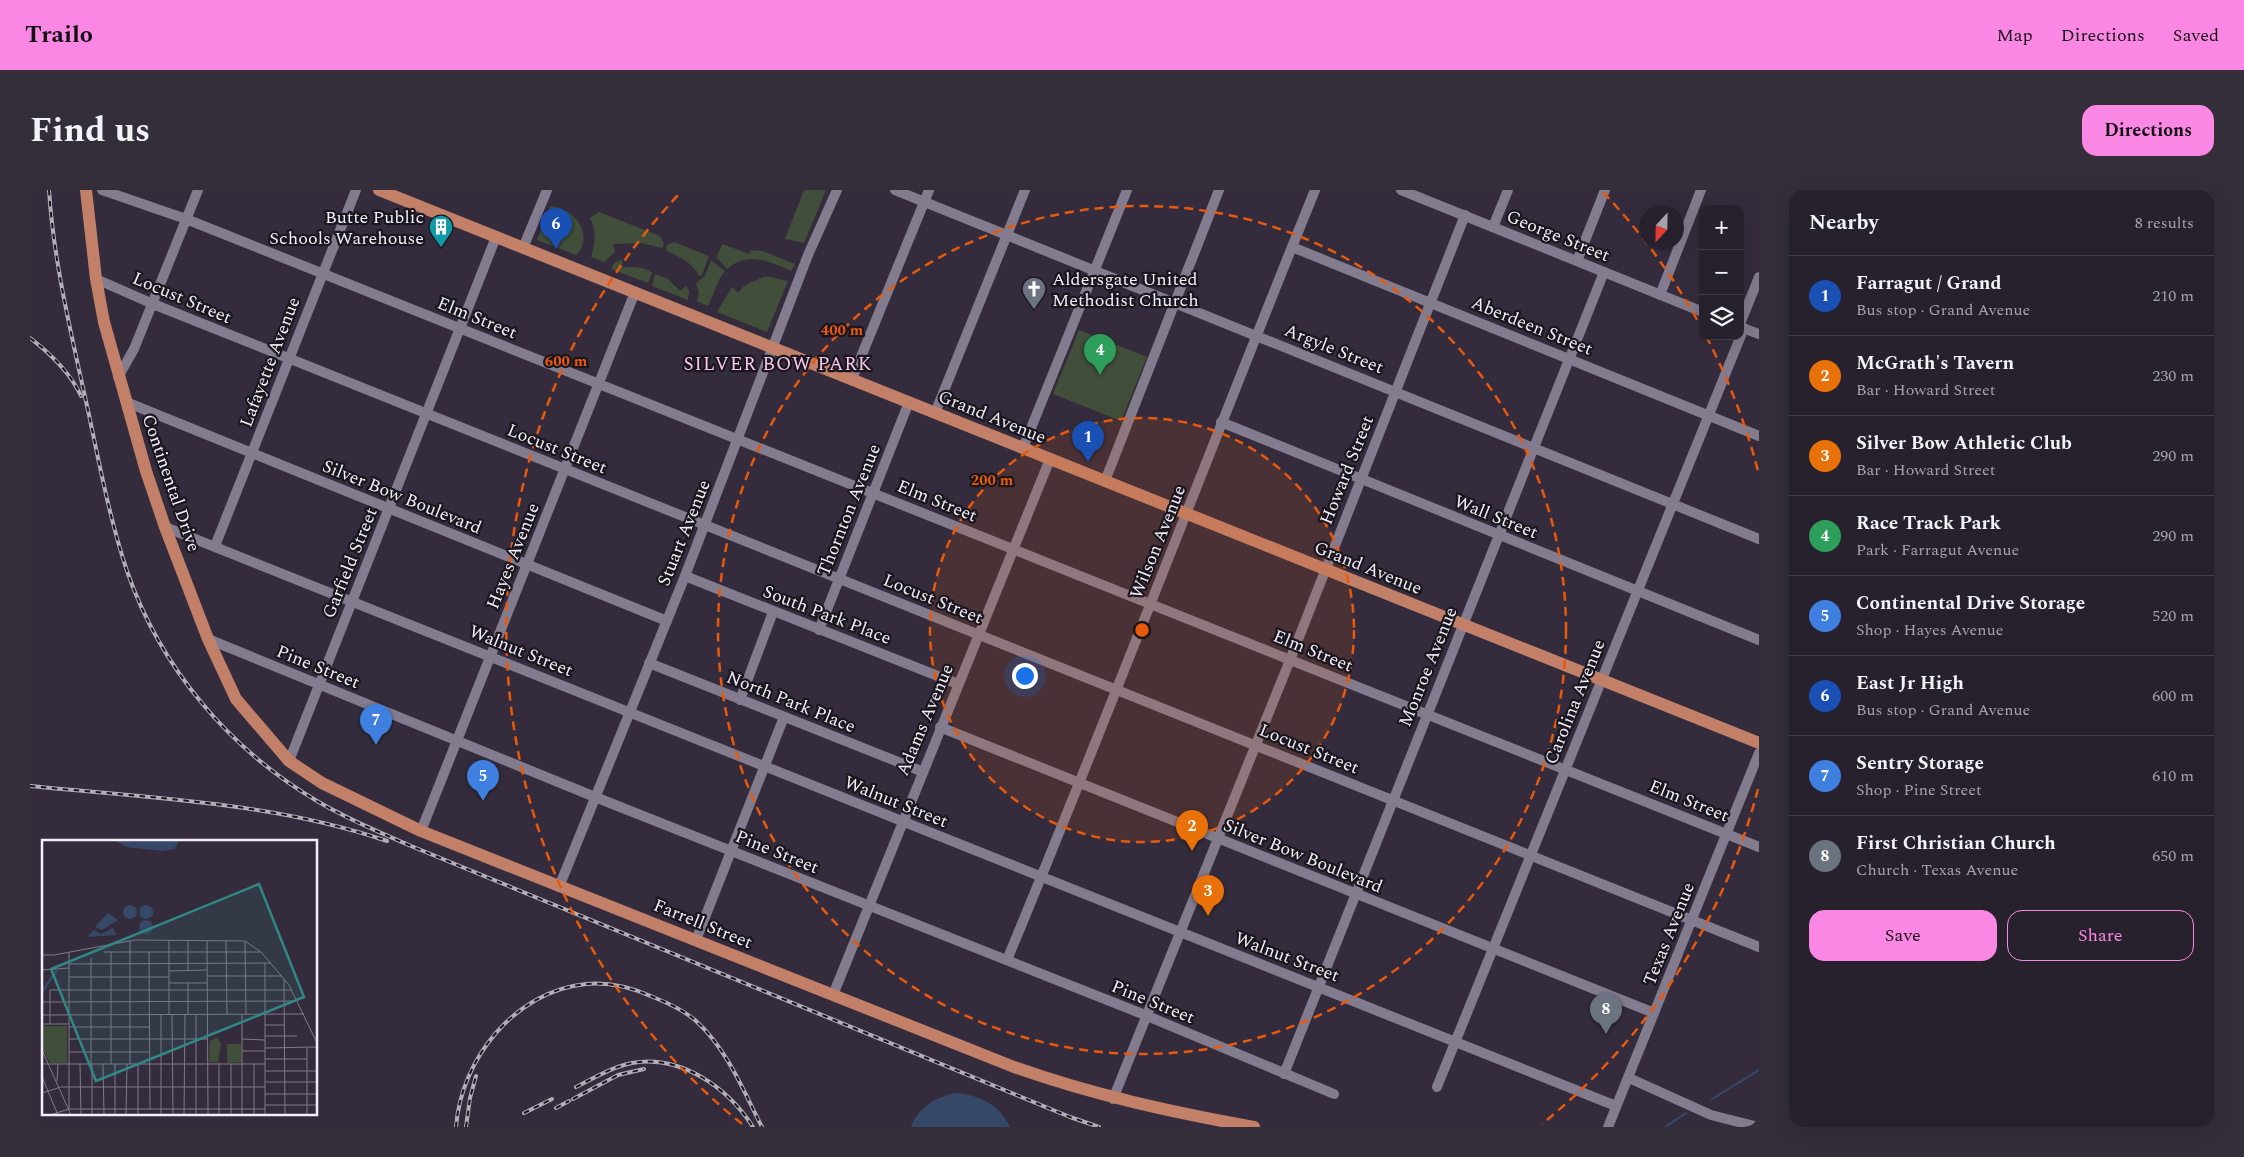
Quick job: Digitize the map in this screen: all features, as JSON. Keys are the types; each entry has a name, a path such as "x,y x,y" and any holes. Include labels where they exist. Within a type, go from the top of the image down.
{"main road":[{"name":"Continental Drive","path":"86,190 96,279 104,322 118,377 165,526 208,639 236,699 289,761"},
{"name":"Grand Avenue","path":"379,190 1759,743"},
{"name":"Farrell Street","path":"289,761 322,783 421,831 1014,1067 1078,1089 1114,1098"},
{"path":"1114,1098 1254,1127"}],"street":[{"name":"Elm Street","path":"102,190 186,219 1759,847"},
{"path":"118,377 134,349 198,190"},
{"name":"Lafayette Avenue","path":"215,546 356,190"},
{"path":"523,248 547,190"},
{"name":"Stuart Avenue","path":"559,887 705,526 808,255 837,190"},
{"name":"Argyle Street","path":"895,190 1534,446 1759,539"},
{"path":"852,379 929,190"},
{"path":"935,413 1025,190"},
{"path":"1024,448 1127,190"},
{"path":"1105,481 1219,190"},
{"name":"Wilson Avenue","path":"1007,960 1080,784 1187,514 1221,422 1258,335 1315,190"},
{"path":"1493,227 1508,190"},
{"path":"1577,261 1605,190"},
{"path":"1660,295 1701,190"},
{"name":"George Street","path":"1408,191 1699,310"},
{"name":"Howard Street","path":"1114,1098 1256,746 1465,215"},
{"name":"Garfield Street","path":"289,761 496,237"},
{"name":"Aberdeen Street","path":"1292,247 1759,436"},
{"name":"Monroe Avenue","path":"1284,1074 1498,535 1571,359 1604,272"},
{"name":"Carolina Avenue","path":"1744,318 1759,277"},
{"name":"Locust Street","path":"96,279 288,359 1532,855 1759,948"},
{"name":"Hayes Avenue","path":"421,831 635,292"},
{"path":"1744,327 1759,334"},
{"name":"Carolina Avenue","path":"1437,1087 1709,416 1736,340"},
{"name":"Silver Bow Boulevard","path":"126,402 667,621"},
{"name":"Thornton Avenue","path":"819,630 909,402"},
{"name":"Wall Street","path":"1221,422 1759,640"},
{"name":"Adams Avenue","path":"833,995 921,771 1050,459"},
{"name":"Walnut Street","path":"165,526 1181,934 1616,1106"},
{"name":"South Park Place","path":"685,576 958,684"},
{"path":"740,700 773,612"},
{"name":"Pine Street","path":"208,639 596,797 1146,1015 1334,1094"},
{"name":"North Park Place","path":"649,664 921,771"},
{"path":"696,940 784,717"},
{"name":"Silver Bow Boulevard","path":"940,727 1654,1013"},
{"name":"Texas Avenue","path":"1608,1127 1759,754"},
{"path":"1628,1078 1711,1115 1758,1127"}],"green space":[{"path":"804,190 826,190 804,243 785,239"},
{"path":"550,206 559,207 567,211 579,223 584,239 582,247 576,255 537,240"},
{"path":"599,212 660,236 664,244 662,248 641,243 613,244 615,252 604,262 591,257 595,238 590,218"},
{"path":"674,242 709,256 702,275 699,276 685,260 666,251 667,245"},
{"path":"723,244 749,254 751,250 763,251 795,264 791,271 766,261 751,259 743,260 727,269 716,257"},
{"path":"622,260 622,267 642,268 652,273 648,283 611,269 615,262"},
{"path":"711,260 725,271 708,306 697,301 699,293 696,283 705,276"},
{"path":"655,274 668,279 680,291 686,286 689,291 688,300 652,286"},
{"path":"765,276 788,281 767,332 717,312 732,287 738,293 747,285"},
{"path":"1079,330 1147,357 1121,421 1053,394"}],"water":[{"path":"955,1093 973,1096 988,1102 1000,1112 1010,1127 911,1127 918,1114 928,1104 941,1097"}],"waterway":[{"path":"1712,1099 1759,1070"},
{"path":"1665,1127 1686,1113"}],"railway":[{"path":"49,190 55,247 65,303 115,532 127,571 141,606 158,640 178,672 227,731 255,757 285,780 328,808 387,836 1070,1117 1099,1127"},
{"path":"30,338 59,364 77,387 81,396"},
{"path":"30,786 210,803 299,818 344,828 387,841"},
{"path":"456,1127 460,1102 468,1077 496,1033 515,1014 536,1000 560,989 586,984 603,984 629,988 676,1007 696,1021 717,1044 741,1085 762,1127"},
{"path":"576,1087 603,1073 632,1063 668,1064 685,1069 717,1087 743,1113 753,1127"},
{"path":"573,1099 618,1075 644,1069"},
{"path":"466,1127 470,1098 476,1076"},
{"path":"524,1113 552,1099"},
{"path":"556,1108 569,1101"}],"place":[{"name":"Butte Public Schools Warehouse","path":"441,248"},
{"name":"East Jr High","path":"556,249"},
{"name":"Aldersgate United Methodist Church","path":"1034,310"},
{"name":"Race Track Park","path":"1100,375"},
{"name":"Farragut / Grand","path":"1088,462"},
{"name":"Sentry Storage","path":"376,745"},
{"name":"Continental Drive Storage","path":"483,801"},
{"name":"McGrath's Tavern","path":"1192,851"},
{"name":"Silver Bow Athletic Club","path":"1208,916"},
{"name":"First Christian Church","path":"1606,1034"}],"district":[{"name":"SILVER BOW PARK","path":"778,364"}]}
